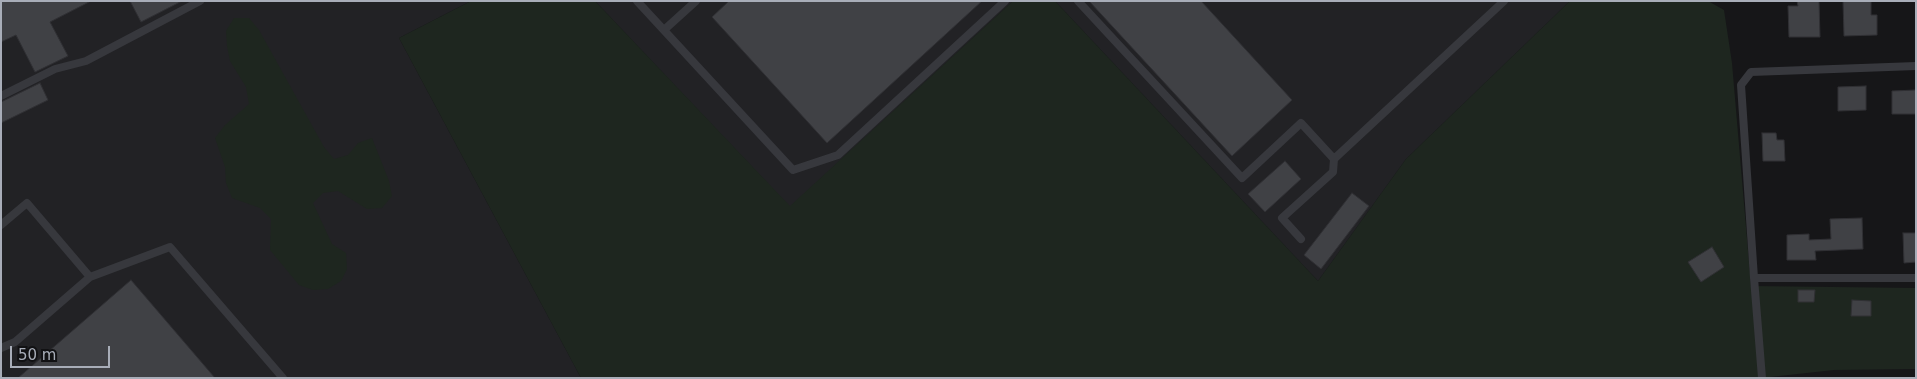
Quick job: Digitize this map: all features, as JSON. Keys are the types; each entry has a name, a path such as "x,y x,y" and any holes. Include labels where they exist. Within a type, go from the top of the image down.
{"lane":[{"path":"1,96 55,69 86,61 188,4 200,1"},
{"path":"638,1 793,170 838,155 1005,1"},
{"path":"664,30 696,1"},
{"path":"1078,1 1242,178 1301,123 1334,159"},
{"path":"1301,239 1282,218 1333,172 1334,159 1504,1"},
{"path":"1762,378 1742,85 1751,72 1916,66"},
{"path":"1,225 26,203 90,277"},
{"path":"1,348 15,342 90,277 170,247 280,376"},
{"path":"1754,278 1916,278"}],"shaded area":[{"path":"1,1 471,1 399,38 581,378 1,378"},
{"path":"471,1 595,1 790,206 1013,1 1055,1 1318,281 1406,159 1570,1 1708,1 1724,10 1732,63 1751,286 1916,288 1916,369 1834,370 1761,378 581,378 399,38"},
{"path":"595,1 1013,1 790,207"},
{"path":"1055,1 1570,1 1406,159 1318,281"},
{"path":"234,18 249,18 259,30 324,147 334,159 348,155 358,143 372,138 389,181 392,196 382,208 367,209 338,191 323,193 313,203 332,244 346,253 347,269 341,281 328,289 313,290 299,285 270,250 271,219 260,208 232,198 226,183 225,167 215,138 225,125 249,104 246,87 230,61 227,46 226,31"}],"building":[{"path":"1,1 91,1 50,22 68,56 35,72 16,35 1,42"},
{"path":"130,1 182,1 141,22"},
{"path":"729,1 982,1 827,143 712,17"},
{"path":"1089,1 1201,1 1292,100 1232,156"},
{"path":"1797,1 1819,1 1820,37 1789,37 1788,6 1798,6"},
{"path":"1843,1 1871,1 1871,15 1877,15 1877,35 1844,36"},
{"path":"40,83 48,100 1,123 1,102"},
{"path":"1866,86 1866,110 1838,111 1838,87"},
{"path":"1916,90 1916,114 1892,114 1892,91"},
{"path":"1762,133 1776,133 1777,140 1784,140 1785,161 1763,161"},
{"path":"1285,161 1301,179 1265,212 1248,194"},
{"path":"1352,193 1369,206 1321,269 1304,255"},
{"path":"1862,218 1863,249 1815,251 1816,260 1787,260 1787,235 1809,234 1809,240 1831,239 1830,219"},
{"path":"1903,233 1916,233 1916,262 1904,263"},
{"path":"1712,247 1724,267 1701,282 1688,262"},
{"path":"131,280 215,378 18,378"},
{"path":"1798,290 1815,290 1814,302 1798,302"},
{"path":"1852,300 1871,301 1871,316 1851,316"}]}
